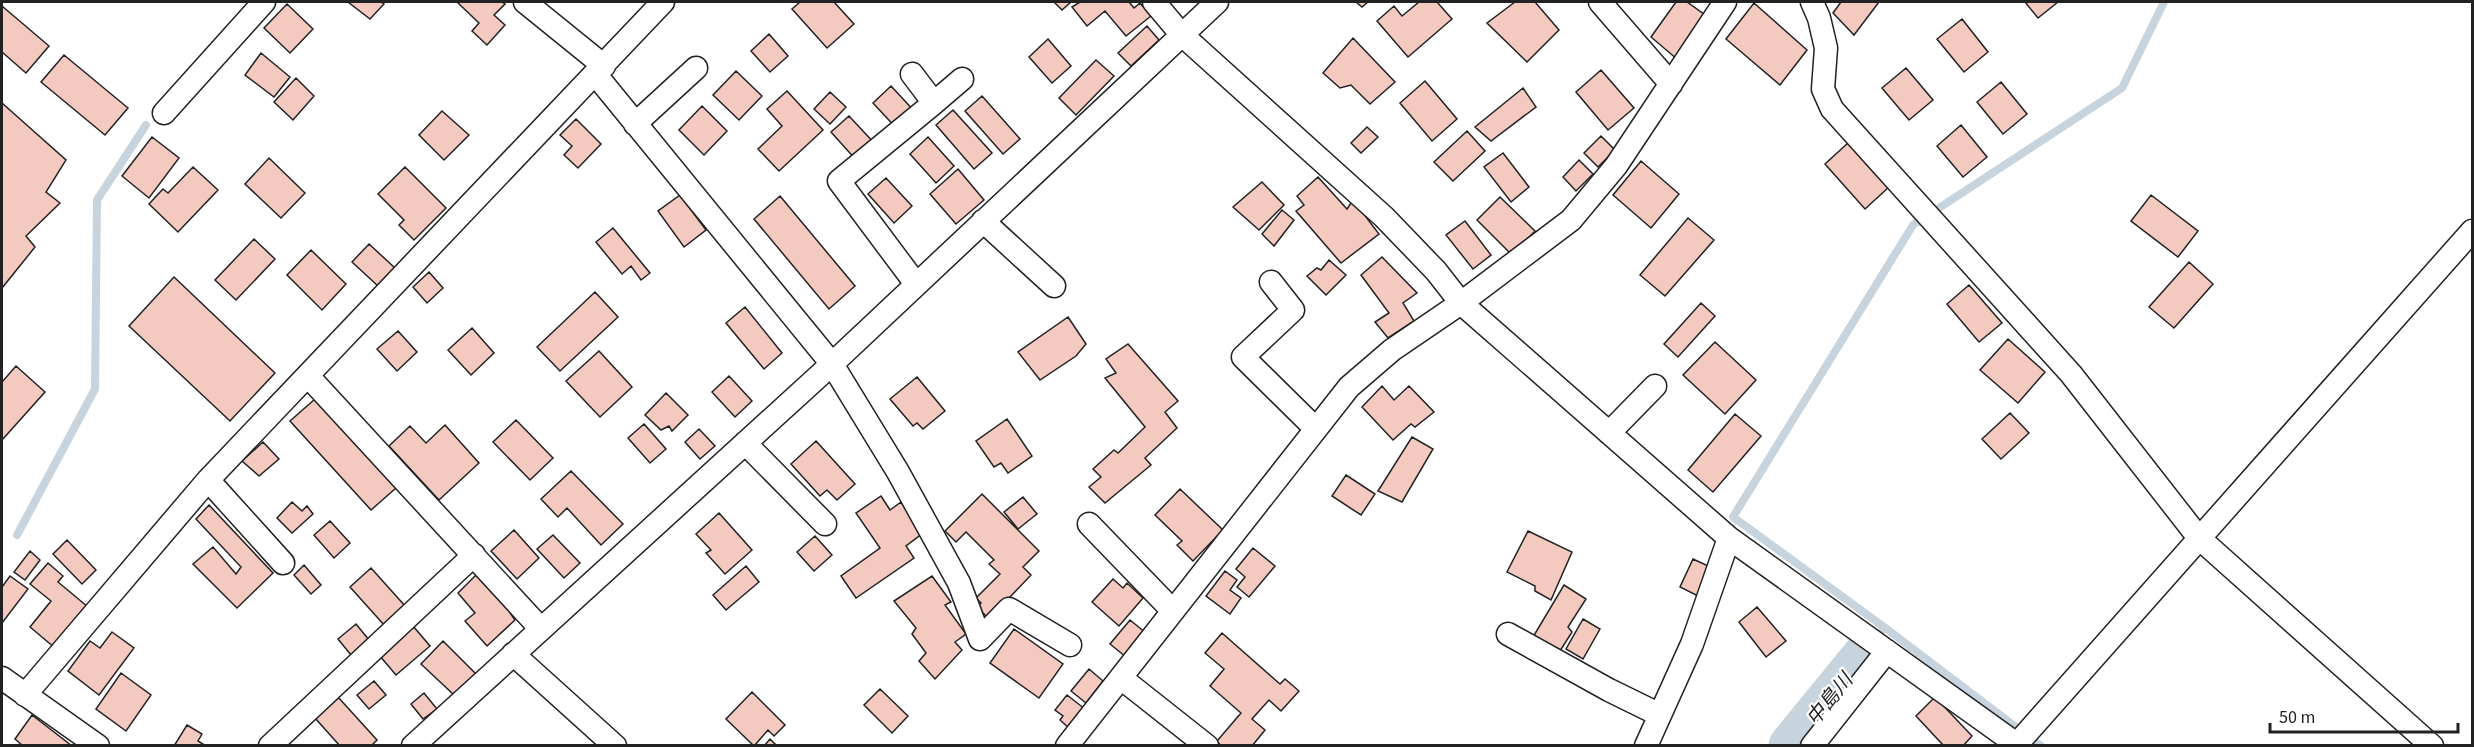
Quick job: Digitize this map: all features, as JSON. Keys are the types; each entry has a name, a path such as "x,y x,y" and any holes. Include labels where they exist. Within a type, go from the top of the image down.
{"street":[{"path":"164,113 264,2"},
{"path":"525,2 600,70 635,124 832,364 898,471 959,583 980,639 1009,609 1070,645"},
{"path":"25,695 208,480 663,2"},
{"path":"1154,2 1181,34 1384,217 1436,271 1461,303 1729,538 2018,744 2472,231"},
{"path":"413,746 832,364 1217,2"},
{"path":"1600,2 1671,84"},
{"path":"1067,746 1349,387 1392,350 1461,303 1571,220 1616,166 1725,2"},
{"path":"1812,2 1819,18 1826,48 1823,90 1832,109 2071,374 2199,538 2432,746"},
{"path":"635,124 696,68"},
{"path":"912,74 934,103"},
{"path":"916,284 839,181 962,79"},
{"path":"983,221 1054,286"},
{"path":"1271,282 1293,310 1243,357 1316,429"},
{"path":"308,376 541,629"},
{"path":"1609,433 1655,386"},
{"path":"745,443 825,524"},
{"path":"208,480 283,563"},
{"path":"1089,524 1173,611"},
{"path":"1646,746 1692,644 1729,538"},
{"path":"270,746 474,555"},
{"path":"1508,634 1609,690 1660,715"},
{"path":"1812,746 1887,651"},
{"path":"513,654 615,746"},
{"path":"2,678 98,746"},
{"path":"1121,678 1207,746"}],"building":[{"path":"348,2 381,2 384,4 370,19"},
{"path":"457,2 502,2 505,4 494,15 505,25 487,45 472,31 479,23"},
{"path":"800,2 834,2 854,24 827,48 792,9"},
{"path":"1054,2 1071,2 1062,10"},
{"path":"1080,2 1129,2 1134,8 1140,3 1151,16 1126,36 1105,11 1087,26 1072,7"},
{"path":"1356,2 1368,2 1362,7"},
{"path":"1419,2 1437,2 1452,19 1408,57 1377,21 1394,6 1402,16"},
{"path":"1515,2 1535,2 1559,30 1527,62 1487,23"},
{"path":"1676,2 1687,2 1708,17 1678,60 1651,37"},
{"path":"1841,2 1879,2 1854,35 1833,13"},
{"path":"2025,2 2058,2 2038,18"},
{"path":"1754,3 1807,50 1780,85 1726,39"},
{"path":"287,4 313,29 290,53 264,28"},
{"path":"2,6 49,46 26,73 2,52"},
{"path":"1962,19 1988,52 1964,72 1937,39"},
{"path":"1147,26 1159,40 1131,66 1118,53"},
{"path":"769,34 788,56 770,72 751,51"},
{"path":"1353,38 1395,82 1370,104 1351,85 1340,88 1323,73"},
{"path":"1048,39 1071,66 1052,83 1029,57"},
{"path":"261,53 290,77 274,97 245,75"},
{"path":"64,55 128,108 105,135 41,82"},
{"path":"1096,60 1114,76 1076,115 1059,98"},
{"path":"1906,68 1933,100 1909,120 1882,88"},
{"path":"1601,70 1634,108 1608,130 1576,92"},
{"path":"736,71 762,96 739,120 713,95"},
{"path":"296,78 314,96 293,120 274,102"},
{"path":"1425,81 1457,119 1432,141 1400,103"},
{"path":"2001,82 2027,114 2003,134 1977,102"},
{"path":"891,86 917,114 899,131 873,103"},
{"path":"1523,88 1536,107 1491,141 1475,127"},
{"path":"787,91 823,130 779,171 758,149 782,126 767,109"},
{"path":"830,92 846,107 830,124 814,109"},
{"path":"982,96 1020,139 1003,154 965,111"},
{"path":"2,103 66,160 46,192 60,203 26,236 35,247 2,288"},
{"path":"702,106 727,131 704,155 679,130"},
{"path":"953,110 992,153 974,169 936,125"},
{"path":"442,111 469,135 444,160 419,135"},
{"path":"849,116 875,144 857,161 831,132"},
{"path":"576,119 601,144 578,168 564,155 572,146 560,135"},
{"path":"1961,125 1987,157 1963,177 1937,146"},
{"path":"1367,127 1378,137 1361,153 1351,143"},
{"path":"1467,131 1485,151 1453,181 1434,162"},
{"path":"1601,136 1615,150 1598,167 1584,153"},
{"path":"152,137 179,158 149,198 122,176"},
{"path":"928,137 954,166 936,183 910,154"},
{"path":"1849,142 1889,187 1865,209 1825,164"},
{"path":"1503,153 1529,187 1511,202 1484,167"},
{"path":"269,158 305,193 281,218 245,184"},
{"path":"1579,160 1593,174 1576,191 1563,177"},
{"path":"1641,161 1679,194 1651,228 1613,195"},
{"path":"193,167 218,190 178,232 149,204 163,189 168,193"},
{"path":"405,167 446,208 414,240 399,225 404,220 378,194"},
{"path":"958,169 984,200 956,224 930,194"},
{"path":"1318,177 1347,209 1353,200 1379,234 1341,263 1296,211 1304,205 1297,196"},
{"path":"886,178 912,206 894,223 868,194"},
{"path":"1262,182 1284,205 1259,230 1233,207"},
{"path":"680,195 706,230 684,247 658,211"},
{"path":"2151,195 2198,231 2178,257 2131,221"},
{"path":"780,196 855,286 829,309 754,219"},
{"path":"1500,197 1535,231 1512,255 1477,220"},
{"path":"1282,210 1294,220 1274,246 1262,234"},
{"path":"1688,218 1714,240 1665,296 1640,275"},
{"path":"1465,221 1491,255 1473,269 1446,235"},
{"path":"613,228 650,273 641,280 631,266 622,274 596,242"},
{"path":"254,239 275,259 236,300 215,280"},
{"path":"369,244 395,268 378,286 352,262"},
{"path":"311,250 346,284 322,310 287,275"},
{"path":"1382,257 1417,293 1403,303 1414,321 1388,338 1375,322 1389,313 1361,275"},
{"path":"1329,260 1346,275 1326,295 1307,276 1317,268 1321,270"},
{"path":"2189,262 2213,284 2174,328 2149,307"},
{"path":"429,272 443,288 427,303 413,287"},
{"path":"174,277 275,373 230,421 129,326"},
{"path":"1969,285 2002,323 1979,342 1947,304"},
{"path":"595,292 618,317 560,371 537,347"},
{"path":"1701,303 1715,316 1678,357 1664,344"},
{"path":"745,307 782,353 764,369 726,323"},
{"path":"1068,317 1086,344 1076,356 1040,380 1018,352"},
{"path":"472,328 494,353 471,375 448,350"},
{"path":"398,331 417,352 397,371 377,349"},
{"path":"2008,339 2045,372 2018,403 1980,370"},
{"path":"1715,342 1756,380 1725,414 1683,375"},
{"path":"1128,344 1178,401 1165,412 1177,428 1145,458 1151,465 1105,503 1089,487 1101,477 1093,469 1114,450 1118,453 1145,427 1105,378 1116,373 1106,359"},
{"path":"599,351 632,387 600,417 566,381"},
{"path":"16,366 45,392 2,440 2,382"},
{"path":"729,376 752,401 735,417 712,392"},
{"path":"917,377 945,411 923,429 917,423 913,426 890,399"},
{"path":"1382,386 1394,400 1409,386 1434,412 1415,427 1411,424 1393,440 1362,407"},
{"path":"666,393 688,415 672,431 669,426 661,430 645,415"},
{"path":"315,399 396,488 371,510 290,421"},
{"path":"2010,413 2029,433 2001,459 1982,439"},
{"path":"1735,414 1761,436 1713,492 1688,470"},
{"path":"1007,419 1032,456 1008,473 1001,463 994,467 976,441"},
{"path":"516,420 553,458 530,480 493,442"},
{"path":"644,424 666,449 650,463 628,438"},
{"path":"445,425 479,463 439,500 389,446 410,426 426,443"},
{"path":"699,429 715,446 700,459 685,442"},
{"path":"1412,437 1433,449 1402,502 1378,491"},
{"path":"816,441 855,484 837,500 827,490 820,496 791,464"},
{"path":"263,442 279,459 259,476 242,461"},
{"path":"571,471 623,524 601,545 567,508 558,517 541,499"},
{"path":"1346,475 1375,494 1361,515 1332,496"},
{"path":"1180,489 1223,530 1193,561 1177,545 1182,541 1155,515"},
{"path":"982,494 1039,551 1023,567 1031,575 989,619 977,607 981,603 976,598 1000,574 989,564 994,560 966,532 956,542 945,531"},
{"path":"881,496 890,510 901,502 923,533 906,546 914,558 856,598 841,576 880,548 856,513"},
{"path":"1023,497 1037,514 1018,529 1004,512"},
{"path":"292,502 302,511 307,506 313,514 292,533 277,518"},
{"path":"209,505 273,573 237,608 193,564 213,547 236,574 241,567 196,519"},
{"path":"719,513 752,550 725,574 706,553 711,550 696,534"},
{"path":"330,521 350,543 334,558 314,535"},
{"path":"514,530 539,558 517,579 491,551"},
{"path":"1528,531 1572,552 1551,600 1535,591 1535,586 1507,572"},
{"path":"553,535 580,563 564,578 537,549"},
{"path":"815,536 832,555 814,571 797,552"},
{"path":"67,540 96,570 82,584 53,554"},
{"path":"1253,548 1275,566 1249,597 1237,587 1245,577 1236,569"},
{"path":"30,551 40,560 25,580 14,572"},
{"path":"1693,559 1715,569 1702,598 1680,587"},
{"path":"48,563 63,576 58,582 88,607 55,648 30,627 51,601 30,584"},
{"path":"304,565 321,585 311,594 294,575"},
{"path":"746,566 759,582 726,610 713,595"},
{"path":"371,568 406,607 385,626 350,587"},
{"path":"480,571 514,610 510,613 515,620 487,646 465,621 475,613 458,593"},
{"path":"1225,571 1237,580 1230,590 1241,598 1230,614 1206,596"},
{"path":"10,576 28,589 2,623 2,587"},
{"path":"932,576 951,602 945,605 966,634 955,642 962,650 935,679 919,661 926,653 912,634 916,628 894,601"},
{"path":"1113,579 1123,588 1127,583 1143,598 1119,626 1092,602"},
{"path":"1564,585 1586,599 1568,627 1572,632 1560,651 1533,637"},
{"path":"1757,607 1786,641 1766,657 1739,622"},
{"path":"1583,619 1600,629 1583,659 1566,649"},
{"path":"1130,620 1146,633 1126,657 1110,644"},
{"path":"356,624 369,640 351,655 338,639"},
{"path":"413,626 430,646 396,675 379,655"},
{"path":"1014,629 1063,664 1039,698 990,663"},
{"path":"112,632 134,648 99,695 68,671 90,641 100,648"},
{"path":"1222,633 1280,684 1285,679 1299,691 1281,711 1269,700 1252,719 1265,730 1252,746 1221,746 1217,741 1241,713 1210,686 1224,669 1205,653"},
{"path":"443,641 476,674 454,695 421,664"},
{"path":"1089,669 1103,681 1086,703 1071,691"},
{"path":"121,673 151,695 126,731 96,709"},
{"path":"374,681 386,695 369,709 357,695"},
{"path":"880,689 908,716 892,733 864,705"},
{"path":"752,692 785,725 774,736 768,730 754,746 726,719"},
{"path":"424,693 437,709 423,719 411,704"},
{"path":"1067,695 1085,709 1069,728 1060,720 1063,716 1055,710"},
{"path":"338,697 377,740 371,746 340,746 315,718"},
{"path":"1935,697 1972,736 1963,746 1944,746 1916,716"},
{"path":"32,715 72,746 23,746 15,739"},
{"path":"187,725 202,734 198,741 206,746 174,746"},
{"path":"770,739 777,746 764,746"}],"waterway":[{"path":"1867,653 1884,627 1733,517 1913,225 2122,88 2164,2"},
{"path":"17,535 95,389 97,200 146,125"},
{"path":"1884,627 2041,746"},
{"name":"中島川","path":"1791,746 1867,653"}]}
